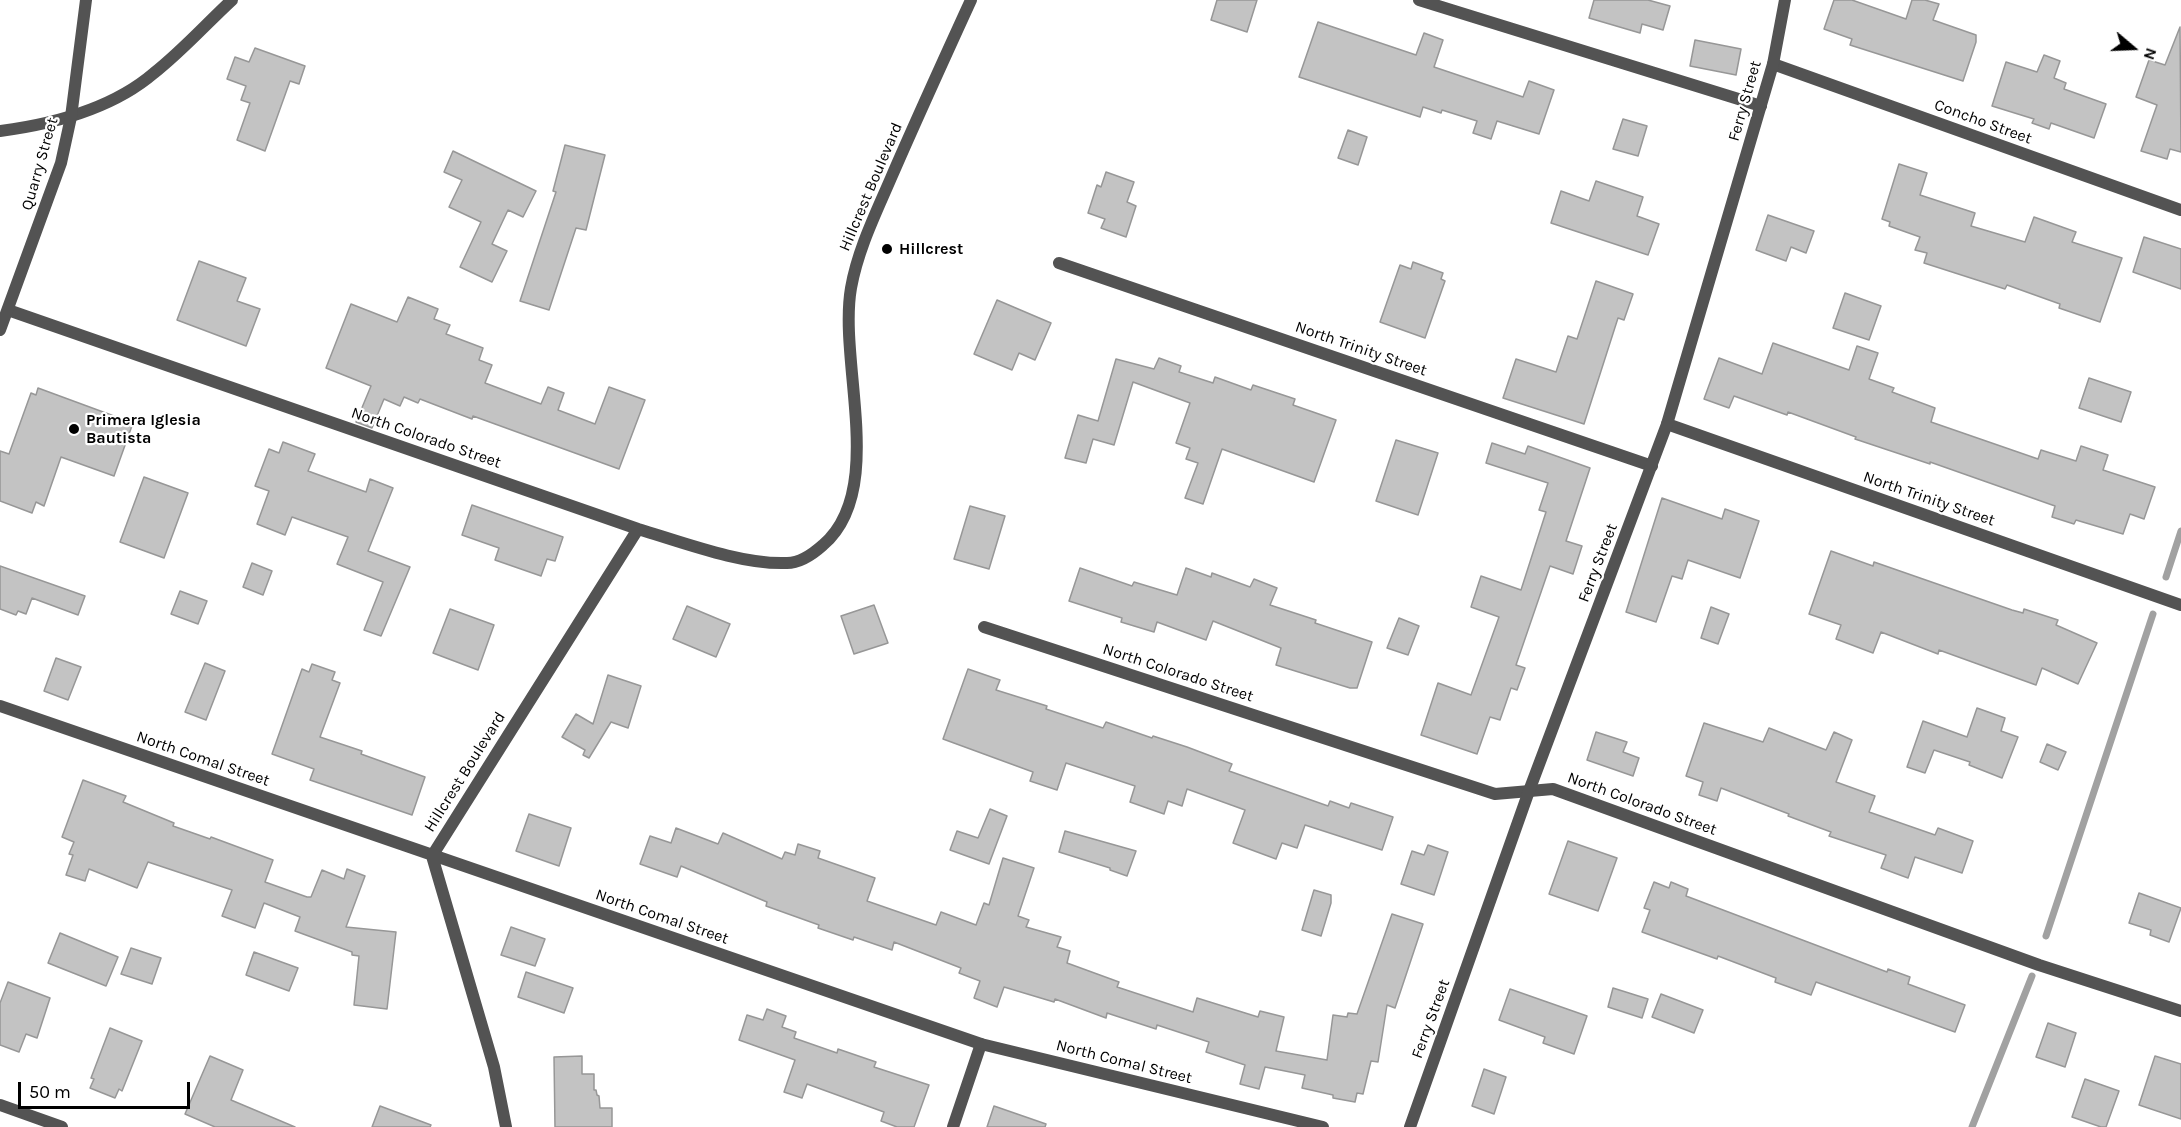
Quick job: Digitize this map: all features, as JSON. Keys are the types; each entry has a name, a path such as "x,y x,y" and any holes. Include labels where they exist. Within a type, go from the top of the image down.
{"street":[{"name":"Quarry Street","path":"0,330 61,163 71,117 86,0"},
{"path":"0,131 71,117 123,94 153,74 232,0"},
{"name":"Hillcrest Boulevard","path":"833,537 847,514 855,487 856,441 849,320 851,289 858,258 892,175 971,0"},
{"path":"1419,0 1761,106"},
{"name":"Ferry Street","path":"1410,1127 1529,791 1667,424 1773,64 1785,0"},
{"name":"Concho Street","path":"1773,64 2181,210"},
{"name":"North Trinity Street","path":"1059,262 1652,466"},
{"name":"North Colorado Street","path":"8,310 638,529 718,552 767,563 790,563 812,555 833,537"},
{"name":"North Trinity Street","path":"1667,424 2181,605"},
{"name":"Hillcrest Boulevard","path":"506,1127 494,1067 432,856 638,529"},
{"name":"North Colorado Street","path":"984,627 1495,794 1553,789 2039,965 2181,1011"},
{"name":"North Comal Street","path":"0,706 981,1044 1323,1127"},
{"path":"953,1127 981,1044"},
{"path":"0,1105 62,1127"}],"building":[{"path":"1217,0 1257,0 1247,32 1211,20"},
{"path":"1594,0 1648,0 1670,6 1663,30 1642,24 1640,33 1589,18"},
{"path":"1834,0 1852,0 1906,19 1912,0 1925,0 1939,4 1933,20 1976,35 1976,42 1963,81 1850,45 1852,39 1824,29"},
{"path":"1318,22 1416,55 1424,33 1443,40 1434,67 1523,97 1529,81 1554,90 1539,134 1497,121 1491,139 1473,133 1477,121 1442,110 1441,113 1423,107 1420,117 1299,77"},
{"path":"2180,27 2181,152 2170,149 2167,159 2141,151 2157,105 2136,97 2149,60 2165,65"},
{"path":"1695,40 1741,49 1736,75 1690,66"},
{"path":"255,48 305,66 299,84 290,81 265,151 237,140 250,103 241,100 246,86 227,79 235,57 249,62"},
{"path":"2044,55 2060,61 2054,78 2066,83 2064,89 2106,104 2094,138 2051,123 2049,129 2032,123 2034,119 1992,106 2006,62 2037,72"},
{"path":"1623,119 1647,126 1638,156 1613,149"},
{"path":"1348,130 1367,137 1358,165 1338,158"},
{"path":"565,145 605,155 586,230 576,228 549,310 520,301 556,192 553,191"},
{"path":"453,151 536,191 523,217 508,210 492,244 507,251 492,282 460,267 481,222 449,207 462,180 444,172"},
{"path":"1899,164 1927,173 1920,195 1975,213 1971,226 2025,242 2034,217 2076,232 2072,242 2122,258 2100,322 2059,308 2060,304 2007,285 2005,289 1924,263 1927,253 1915,250 1920,237 1889,226 1890,222 1882,219"},
{"path":"1106,172 1134,182 1127,202 1136,206 1126,237 1101,228 1105,219 1088,213 1097,185 1101,187"},
{"path":"1596,181 1643,197 1637,216 1659,224 1648,255 1551,223 1561,191 1589,201"},
{"path":"1768,215 1814,231 1806,253 1791,247 1786,261 1756,250"},
{"path":"2144,237 2181,249 2181,289 2133,272"},
{"path":"199,261 246,278 237,301 260,309 246,346 177,320"},
{"path":"1413,262 1443,273 1441,279 1445,281 1425,338 1380,322 1400,265 1411,269"},
{"path":"1596,281 1633,294 1624,320 1618,318 1584,424 1503,398 1516,359 1556,372 1568,336 1577,339"},
{"path":"1845,293 1881,306 1869,340 1833,328"},
{"path":"408,297 438,309 434,319 450,325 446,334 483,348 479,360 492,365 485,383 541,404 548,387 564,393 558,410 595,424 609,387 645,400 619,469 420,399 418,403 404,397 400,406 384,399 372,428 356,422 371,386 326,368 351,304 397,322"},
{"path":"997,300 1051,323 1035,360 1019,353 1012,370 974,354"},
{"path":"1773,343 1849,370 1857,346 1878,353 1869,379 1894,388 1892,392 1935,408 1931,422 2038,459 2041,450 2076,461 2081,446 2108,455 2103,470 2155,487 2144,519 2130,514 2123,534 2076,520 2074,524 2052,517 2055,506 1930,462 1930,464 1855,439 1856,437 1788,412 1787,415 1734,396 1729,408 1704,399 1719,358 1762,374"},
{"path":"1159,358 1181,366 1179,372 1213,383 1215,377 1251,390 1253,385 1295,399 1293,405 1336,420 1314,482 1222,449 1203,504 1185,498 1198,463 1186,459 1190,448 1176,443 1190,403 1133,382 1114,445 1093,439 1086,463 1065,458 1078,415 1098,421 1116,359 1154,369"},
{"path":"2089,378 2131,392 2121,422 2079,408"},
{"name":"Primera Iglesia Bautista","path":"38,388 133,423 114,476 61,457 44,506 36,502 32,513 0,501 0,451 9,454 31,393 36,395"},
{"path":"1396,440 1438,453 1418,515 1376,501"},
{"path":"283,442 315,454 308,471 366,492 370,479 393,488 368,551 410,567 381,636 364,630 383,582 337,564 348,537 292,517 285,535 257,524 269,491 255,486 269,449 279,453"},
{"path":"1492,443 1525,454 1528,446 1590,468 1566,541 1582,546 1573,574 1550,566 1516,665 1525,668 1517,690 1511,688 1500,720 1490,717 1477,754 1421,735 1438,683 1471,695 1499,617 1471,607 1481,576 1521,590 1546,512 1539,510 1548,483 1486,463"},
{"path":"144,477 188,493 164,558 120,542"},
{"path":"1662,498 1722,519 1725,509 1759,521 1740,578 1688,560 1682,579 1672,576 1656,622 1626,612"},
{"path":"472,505 563,537 555,561 547,559 541,576 495,560 499,548 462,535"},
{"path":"970,506 1005,516 989,569 954,559"},
{"path":"1831,551 1873,566 1874,562 2012,610 2023,613 2024,609 2058,620 2056,625 2097,643 2078,684 2042,668 2036,685 1939,650 1938,654 1881,632 1873,653 1836,639 1841,625 1809,614"},
{"path":"252,563 272,571 263,595 243,587"},
{"path":"0,566 85,596 78,615 32,598 26,614 18,611 16,615 0,609"},
{"path":"1080,568 1132,586 1134,582 1177,595 1186,568 1211,577 1212,573 1250,587 1254,579 1277,588 1270,605 1372,642 1357,688 1350,688 1276,665 1281,648 1213,621 1206,640 1157,622 1154,632 1121,622 1122,618 1069,601"},
{"path":"180,591 207,601 198,624 171,614"},
{"path":"874,605 888,643 854,654 841,616"},
{"path":"687,606 730,624 716,657 673,639"},
{"path":"1711,607 1729,614 1718,644 1701,638"},
{"path":"450,609 494,625 478,670 433,653"},
{"path":"1399,618 1419,626 1408,655 1387,648"},
{"path":"56,658 81,667 68,700 44,691"},
{"path":"205,663 225,671 206,720 185,712"},
{"path":"312,664 335,672 332,680 340,683 320,737 362,751 361,754 425,777 412,815 310,780 314,769 272,754 302,669 309,672"},
{"path":"968,669 1000,680 996,690 1047,706 1046,709 1103,728 1106,722 1187,747 1232,764 1229,771 1328,806 1330,801 1349,808 1351,803 1393,817 1382,850 1305,825 1297,848 1282,843 1276,859 1233,843 1245,810 1187,789 1182,806 1168,801 1164,814 1130,802 1135,786 1066,763 1057,790 1030,781 1033,772 943,739"},
{"path":"608,675 641,686 628,728 611,722 589,758 583,755 585,750 562,737 576,714 593,724"},
{"path":"1977,708 2005,718 2001,731 2018,737 2002,778 1969,765 1970,762 1934,750 1925,773 1907,767 1923,721 1967,737"},
{"path":"1704,723 1763,742 1769,728 1826,750 1834,732 1852,740 1836,782 1875,796 1869,812 1935,835 1938,828 1973,841 1962,873 1915,857 1908,878 1881,868 1886,855 1829,836 1831,832 1788,816 1789,814 1721,788 1717,801 1699,795 1703,782 1686,776"},
{"path":"1596,732 1627,742 1623,752 1639,758 1633,776 1587,760"},
{"path":"2047,744 2066,752 2058,770 2040,762"},
{"path":"83,780 126,796 123,802 174,823 173,826 210,839 211,837 273,860 265,882 307,897 311,897 322,870 344,879 347,869 365,876 346,927 396,932 387,1009 354,1005 359,956 295,931 300,917 264,903 255,928 222,916 232,890 148,862 137,888 89,869 85,881 66,875 73,855 69,854 74,842 62,837"},
{"path":"990,809 1007,816 989,864 950,850 957,831 978,838"},
{"path":"529,814 571,828 559,866 516,851"},
{"path":"676,828 718,844 723,833 782,859 785,852 795,855 798,844 820,851 818,858 875,878 867,901 936,925 941,912 976,925 984,903 989,905 1003,858 1034,868 1018,916 1029,920 1026,927 1061,937 1057,947 1070,951 1067,963 1119,982 1117,987 1193,1012 1197,998 1258,1017 1260,1011 1284,1017 1276,1051 1327,1060 1333,1015 1347,1017 1348,1013 1357,1014 1392,914 1423,924 1395,1008 1387,1005 1378,1062 1371,1061 1363,1094 1357,1093 1355,1102 1302,1088 1305,1075 1265,1067 1259,1089 1240,1084 1245,1065 1206,1052 1209,1042 1157,1025 1156,1029 1107,1013 1106,1018 1055,999 1054,1002 1004,987 997,1007 974,998 980,981 959,973 961,968 894,942 892,950 818,928 819,925 766,906 767,902 681,866 677,877 640,864 650,836 671,843"},
{"path":"1065,831 1136,851 1127,876 1110,870 1110,868 1059,852"},
{"path":"1568,841 1617,858 1598,911 1549,894"},
{"path":"1428,845 1448,852 1434,895 1401,884 1412,851 1424,855"},
{"path":"1654,882 1669,888 1671,882 1688,889 1686,896 1887,972 1888,969 1910,977 1908,984 1965,1005 1955,1032 1816,982 1811,995 1775,982 1776,978 1718,956 1717,959 1642,932 1650,910 1644,908"},
{"path":"1314,890 1331,895 1331,903 1321,936 1302,930"},
{"path":"2139,893 2181,908 2169,942 2150,935 2151,930 2129,923"},
{"path":"511,927 545,939 535,966 501,955"},
{"path":"60,933 118,957 106,986 48,963"},
{"path":"131,948 161,958 152,984 121,974"},
{"path":"254,952 298,968 289,991 246,975"},
{"path":"526,972 573,988 564,1013 518,997"},
{"path":"8,982 50,998 37,1038 26,1034 19,1052 0,1045 0,1003"},
{"path":"1613,988 1648,999 1642,1018 1608,1007"},
{"path":"1510,989 1587,1016 1574,1054 1543,1043 1545,1037 1499,1020"},
{"path":"1661,994 1703,1010 1694,1033 1652,1017"},
{"path":"767,1009 786,1016 782,1027 796,1032 794,1038 837,1053 838,1049 876,1062 874,1067 929,1085 914,1127 897,1127 881,1121 884,1112 807,1084 802,1098 784,1092 795,1060 739,1040 747,1015 763,1020"},
{"path":"2048,1023 2076,1033 2065,1067 2036,1057"},
{"path":"110,1028 142,1041 122,1091 119,1089 115,1098 90,1088 94,1079 91,1078"},
{"path":"210,1056 243,1070 231,1100 295,1127 215,1127 185,1114"},
{"path":"582,1056 582,1074 594,1074 594,1090 599,1096 600,1108 612,1108 612,1127 555,1127 554,1057"},
{"path":"2155,1056 2181,1064 2181,1119 2139,1105"},
{"path":"1484,1069 1506,1077 1494,1114 1472,1106"},
{"path":"2085,1079 2119,1091 2106,1127 2072,1117"},
{"path":"380,1106 431,1125 430,1127 372,1127"},
{"path":"994,1106 1046,1124 1045,1127 987,1127"}],"waterway":[{"path":"2166,577 2181,531"},
{"path":"2046,936 2153,614"},
{"path":"1972,1127 2032,976"}],"place":[{"name":"Hillcrest","path":"887,249"},
{"name":"Primera Iglesia Bautista","path":"74,429"}]}
